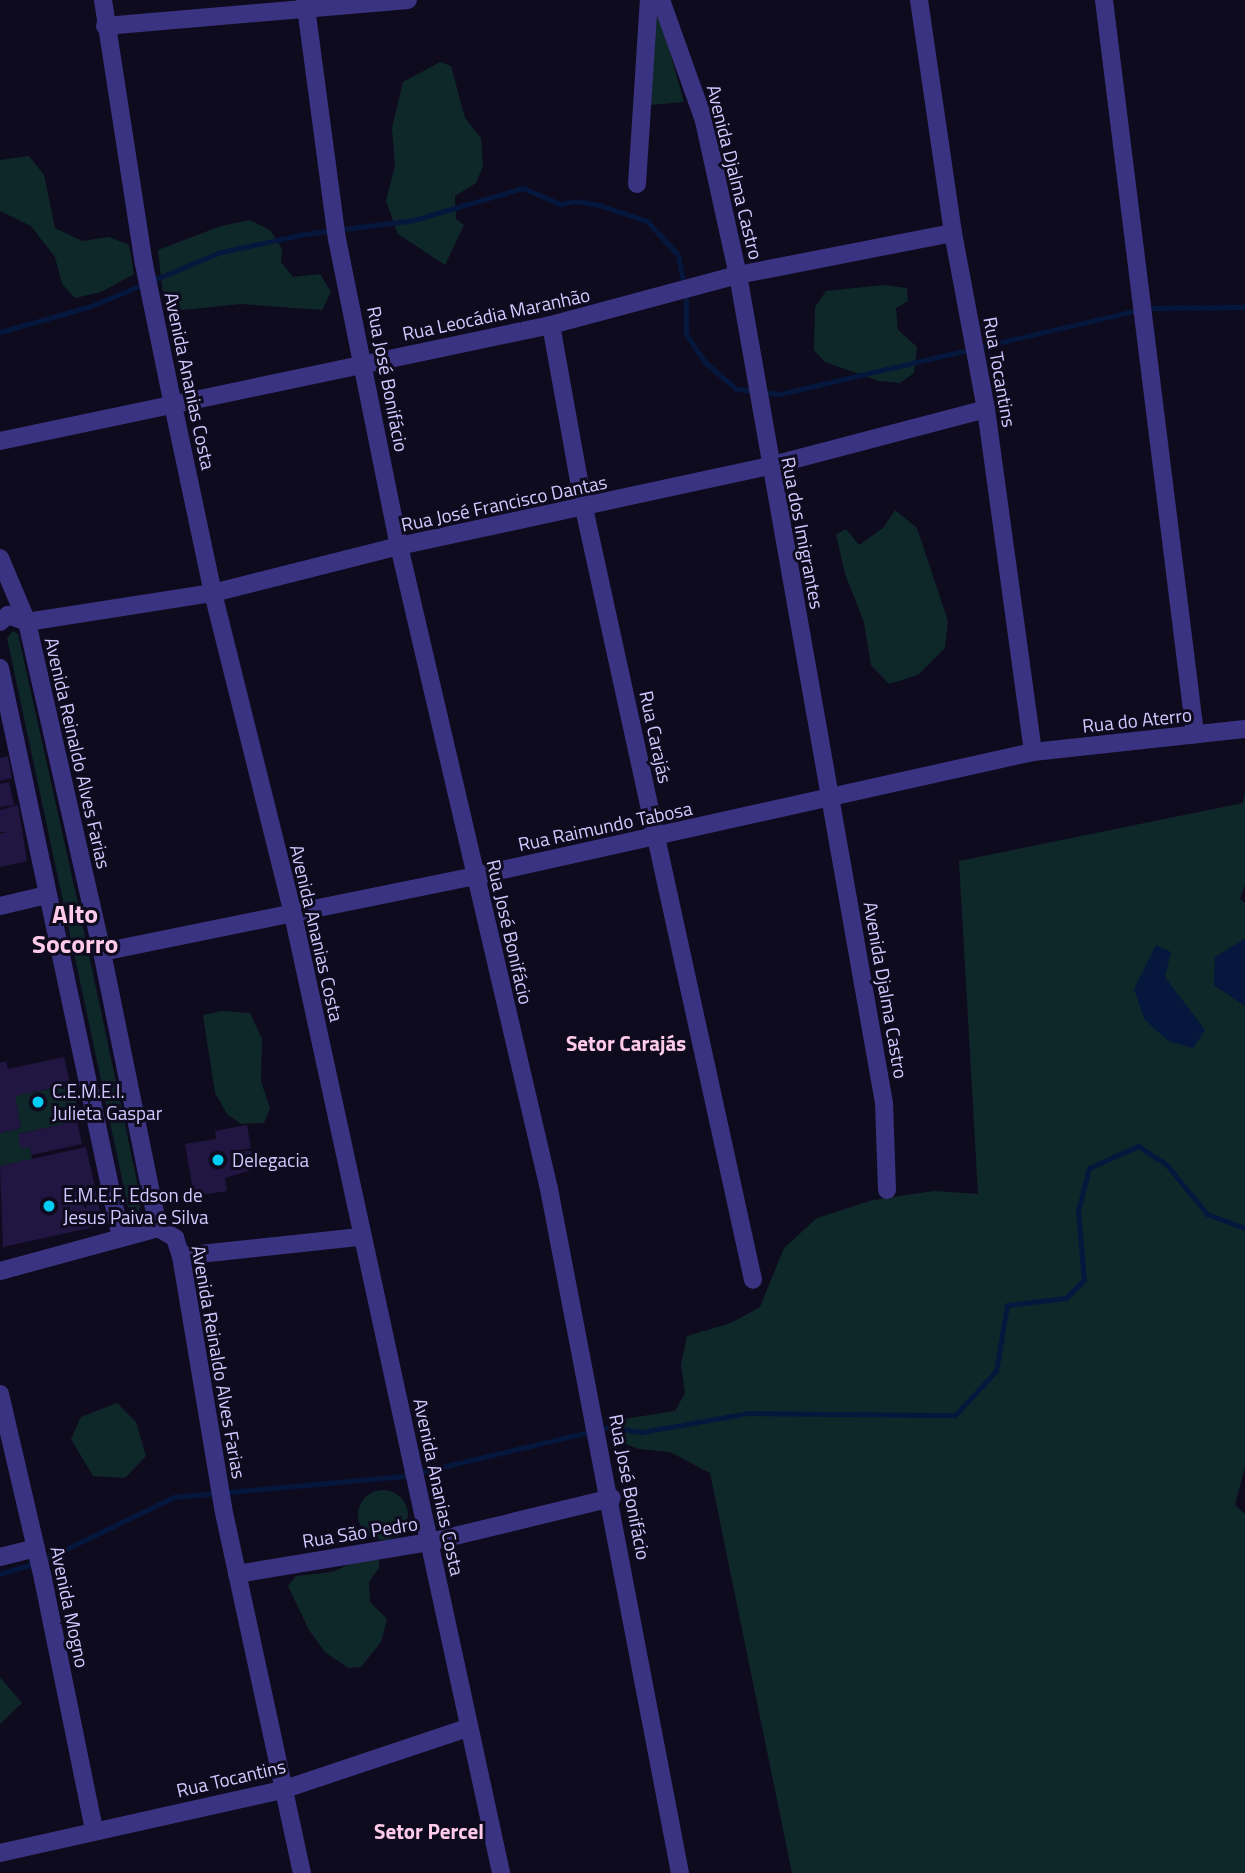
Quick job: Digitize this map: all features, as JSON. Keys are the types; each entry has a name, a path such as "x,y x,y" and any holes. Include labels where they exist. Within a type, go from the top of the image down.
{"street":[{"name":"Avenida Ananias Costa","path":"103,0 144,264 173,405 214,593 292,910 360,1237 412,1457 467,1728 501,1873"},
{"path":"105,26 305,6 408,0"},
{"path":"637,184 649,0"},
{"name":"Avenida Djalma Castro","path":"662,0 704,121 738,275"},
{"name":"Rua Tocantins","path":"919,0 953,233 986,409 1033,752"},
{"path":"1104,0 1195,734"},
{"name":"Rua José Bonifácio","path":"305,6 336,231 399,547 549,1189 612,1498 680,1873"},
{"name":"Rua Leocádia Maranhão","path":"0,441 551,325 672,296 738,275 953,233"},
{"name":"Rua dos Imigrantes","path":"738,275 769,466 833,798"},
{"name":"Rua Carajás","path":"551,325 584,508 753,1280"},
{"name":"Rua José Francisco Dantas","path":"27,622 214,593 399,547 769,466 986,409"},
{"name":"Avenida Reinaldo Alves Farias","path":"0,558 27,622 102,952 158,1228 175,1238 181,1256 223,1508 302,1873"},
{"name":"Avenida Reinaldo Alves Farias","path":"0,622 8,615 27,622"},
{"path":"0,668 121,1238"},
{"name":"Rua do Aterro","path":"1033,752 1245,729"},
{"name":"Rua Raimundo Tabosa","path":"102,952 292,910 475,876 1033,752"},
{"name":"Avenida Djalma Castro","path":"833,798 884,1103 887,1190"},
{"path":"0,906 47,895"},
{"path":"0,1270 158,1228"},
{"path":"181,1256 360,1237"},
{"name":"Avenida Mogno","path":"0,1394 44,1579 94,1830"},
{"name":"Rua São Pedro","path":"237,1574 430,1542 612,1498"},
{"path":"0,1557 36,1551"},
{"name":"Rua Tocantins","path":"0,1853 282,1790 467,1728"}],"green space":[{"path":"655,0 684,102 650,105"},
{"path":"440,62 451,66 465,118 481,138 483,166 476,183 455,196 456,219 464,225 445,265 398,234 386,201 395,166 392,128 403,82"},
{"path":"29,156 44,175 55,228 82,241 109,237 129,245 134,274 101,292 75,298 62,284 55,257 31,226 0,211 0,160"},
{"path":"250,220 271,231 282,249 281,262 293,277 320,274 331,292 322,310 241,304 182,310 163,295 158,250 221,226"},
{"path":"883,285 907,288 908,301 896,308 898,330 917,347 914,373 900,383 879,381 825,362 814,350 815,307 826,291"},
{"path":"895,510 917,528 948,621 945,648 918,675 889,684 871,665 864,622 845,574 836,534 846,529 859,545 883,528"},
{"path":"13,631 18,634 79,908 141,1200 139,1211 128,1207 7,638"},
{"path":"1245,792 1245,884 1240,899 1245,903 1245,939 1215,957 1214,985 1245,1006 1245,1467 1235,1505 1245,1514 1245,1873 792,1873 710,1473 670,1452 639,1449 616,1440 624,1419 675,1411 685,1393 681,1365 687,1336 731,1323 760,1307 784,1248 817,1218 873,1200 934,1191 978,1194 959,861 1243,803"},
{"path":"222,1011 250,1013 262,1039 261,1082 270,1108 264,1123 241,1124 227,1114 215,1093 203,1015"},
{"path":"73,1084 80,1120 18,1134 30,1147 32,1159 0,1166 0,1133 21,1128 15,1096"},
{"path":"117,1403 136,1422 146,1456 125,1478 93,1476 71,1439 81,1417"},
{"path":"383,1490 401,1497 408,1515 401,1533 383,1540 365,1533 358,1515 365,1497"},
{"path":"370,1555 379,1560 379,1568 369,1582 370,1602 387,1619 381,1642 361,1667 348,1668 325,1652 309,1630 288,1586 296,1576 332,1572"},
{"path":"0,1677 22,1703 0,1724"}],"water":[{"path":"1245,939 1245,1006 1214,985 1215,957"},
{"path":"1156,945 1171,952 1165,977 1205,1030 1193,1048 1168,1041 1144,1019 1134,989"}],"building":[{"path":"8,756 12,778 0,781 0,758"},
{"path":"9,782 14,805 0,807 0,784"},
{"path":"18,805 27,861 0,867 0,834 7,832 0,832 0,810"},
{"path":"64,1057 70,1084 15,1096 21,1128 0,1133 0,1063 6,1061 8,1069"},
{"path":"77,1121 82,1144 31,1155 30,1147 21,1149 18,1134"},
{"path":"247,1125 251,1148 233,1151 251,1151 255,1169 225,1178 227,1191 194,1196 185,1144 216,1139 215,1131"},
{"name":"E.M.E.F. Edson de Jesus Paiva e Silva","path":"86,1147 103,1225 3,1247 0,1166"}],"waterway":[{"path":"0,332 91,306 221,252 305,234 414,220 523,188 560,204 575,201 599,205 647,221 678,255 686,296 686,334 705,362 736,389 780,394 1146,308 1245,307"},
{"path":"0,1574 41,1561 174,1497 404,1476 609,1427 642,1432 749,1413 955,1415 996,1371 1007,1305 1066,1298 1084,1280 1078,1211 1089,1168 1138,1146 1166,1164 1207,1214 1245,1228"}],"place":[{"name":"C.E.M.E.I. Julieta Gaspar","path":"38,1102"},
{"name":"Delegacia","path":"218,1160"},
{"name":"E.M.E.F. Edson de Jesus Paiva e Silva","path":"49,1206"}],"district":[{"name":"Alto Socorro","path":"75,929"},
{"name":"Setor Carajás","path":"626,1043"},
{"name":"Setor Percel","path":"429,1831"}]}
